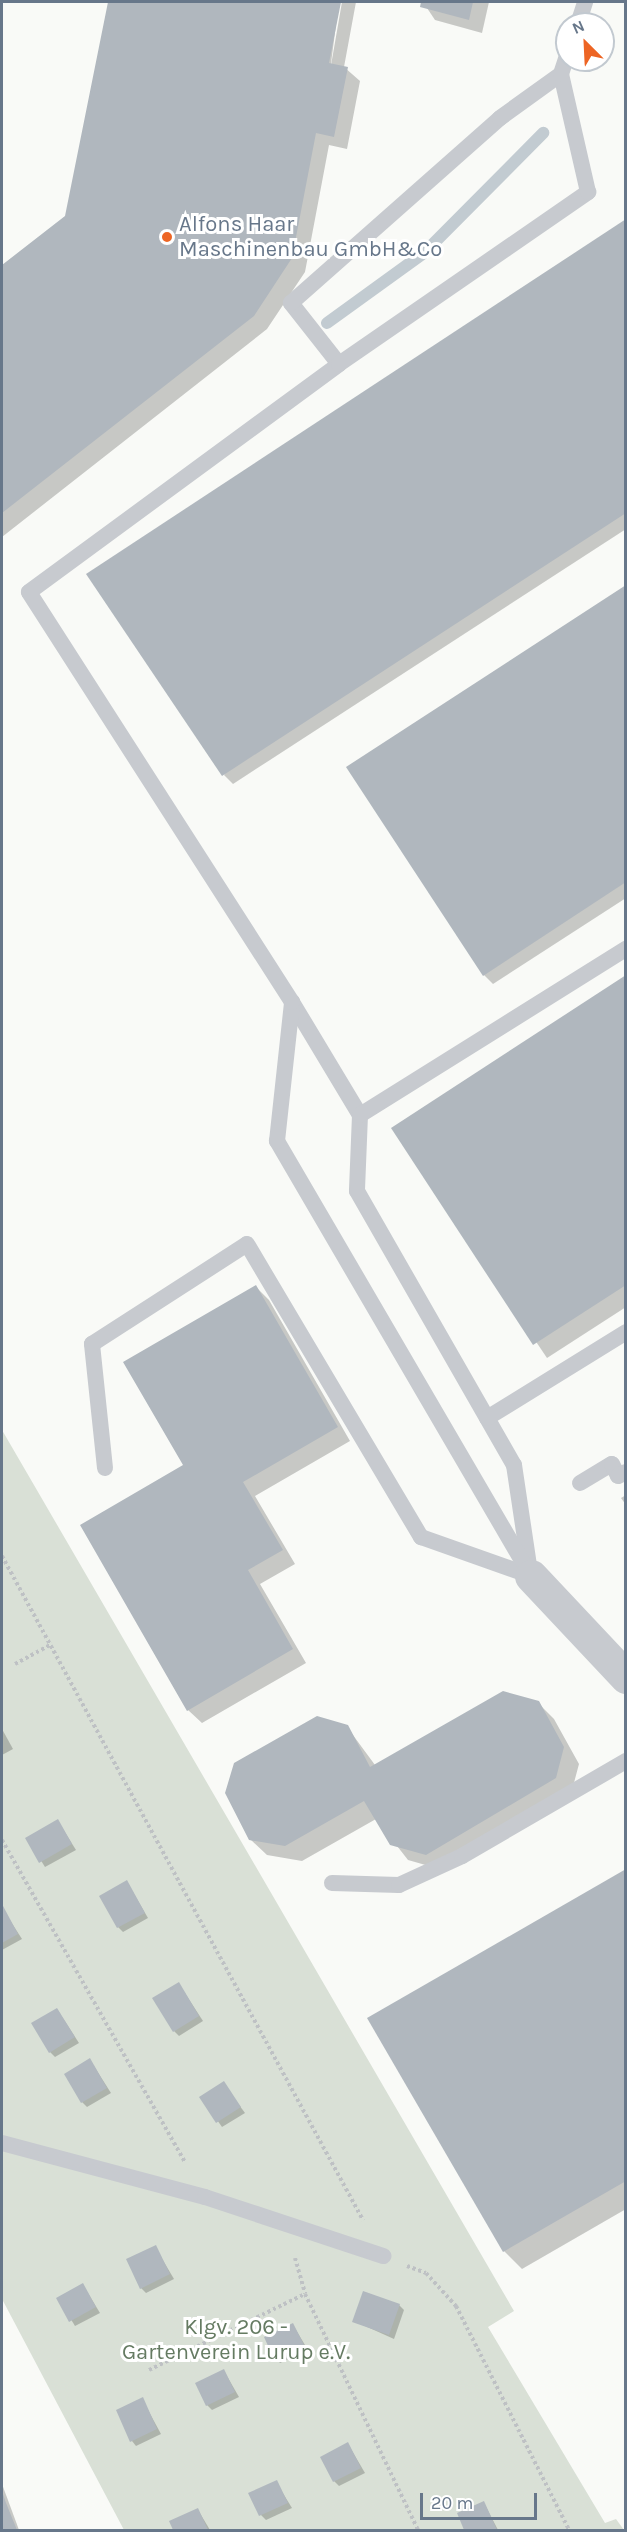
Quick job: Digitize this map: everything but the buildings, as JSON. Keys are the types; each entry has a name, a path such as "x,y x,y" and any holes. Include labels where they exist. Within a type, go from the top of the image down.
{"street":[{"path":"531,1576 626,1677"}],"lane":[{"path":"339,364 291,303 500,118 561,74 588,192 339,364 29,592 292,1002 360,1115 357,1191 514,1465 531,1576"},
{"path":"360,1115 626,949"},
{"path":"292,1002 277,1140 531,1576"},
{"path":"105,1468 92,1344 247,1244 421,1537 531,1576"},
{"path":"487,1418 626,1332"},
{"path":"580,1483 612,1464 618,1476 626,1472"},
{"path":"332,1883 399,1885 462,1856 626,1761"},
{"path":"2,2143 205,2197 383,2256"}],"path":[{"path":"2,1557 52,1644 383,2256 426,2273 456,2306 569,2530"},
{"path":"15,1664 52,1644"},
{"path":"2,1840 205,2197"},
{"path":"286,2223 304,2294 417,2529 410,2530"},
{"path":"148,2370 304,2294"}],"green space":[{"name":"Klgv. 206 - Gartenverein Lurup e.V.","path":"2,1430 514,2311 488,2327 605,2523 616,2519 624,2530 124,2530 2,2299"}],"waterway":[{"path":"327,323 425,252 543,133"}],"place":[{"name":"Alfons Haar Maschinenbau GmbH&Co","path":"167,237"}]}
